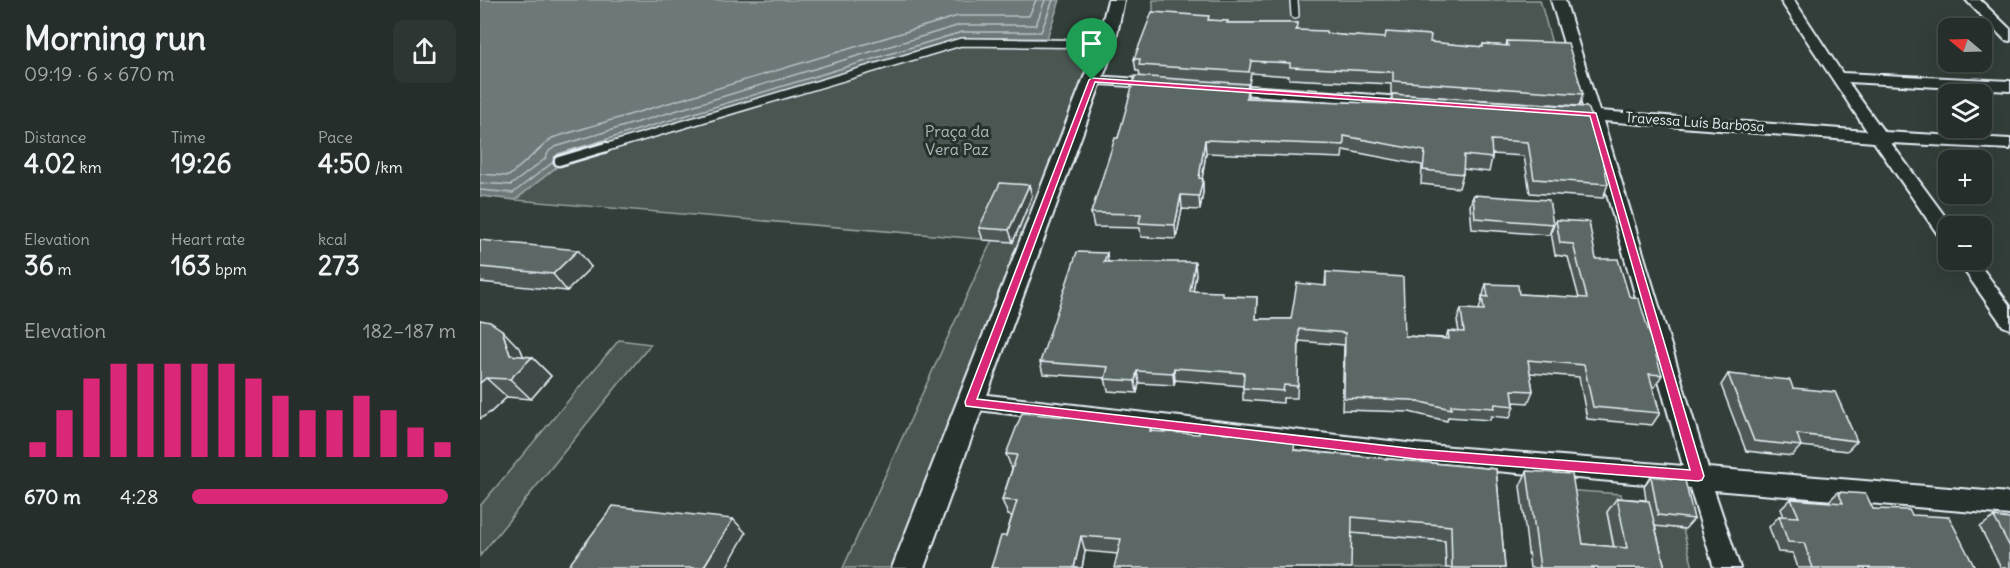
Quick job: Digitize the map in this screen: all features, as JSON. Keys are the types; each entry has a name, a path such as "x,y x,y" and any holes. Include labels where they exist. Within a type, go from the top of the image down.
{"street":[{"path":"908,568 1092,80 1110,44 1116,0"},
{"path":"1558,0 1727,568"},
{"path":"1787,0 1837,77 1938,221"},
{"path":"1973,0 2010,37"},
{"path":"1837,77 2010,86"},
{"path":"1092,80 1170,85"},
{"path":"1206,88 1437,105"},
{"name":"Travessa Luís Barbosa","path":"1549,112 2010,144"},
{"path":"1973,270 2010,321"},
{"path":"970,402 1416,454 2010,504"}],"lane":[{"path":"1294,0 1295,15"},
{"path":"559,160 961,42 1110,44"}],"green space":[{"path":"1153,0 1540,0 1554,51 1565,55 1153,24"},
{"name":"Praça da Vera Paz","path":"963,38 1101,39 897,568 843,568 992,240 515,200 559,165 558,160"},
{"path":"619,340 651,344 480,556 480,506"},
{"path":"1564,490 1621,494 1625,514 1607,513 1616,562 1574,559"},
{"path":"1651,525 1683,529 1693,568 1656,568"},
{"path":"1349,532 1445,541 1446,568 1348,568"}],"water":[{"path":"480,0 1060,0 1047,38 963,38 559,160 559,165 515,200 480,196"}],"building":[{"path":"1152,12 1209,16 1208,20 1228,21 1227,23 1298,23 1296,30 1326,31 1326,33 1340,35 1385,38 1386,32 1431,35 1430,42 1483,47 1483,44 1508,46 1507,41 1568,43 1583,94 1393,81 1393,72 1290,67 1290,63 1251,61 1249,72 1139,65 1140,59 1134,59"},
{"path":"1135,76 1248,84 1246,98 1392,104 1392,94 1586,107 1589,109 1601,147 1608,184 1534,179 1528,142 1491,140 1492,158 1464,155 1463,174 1423,170 1425,151 1344,136 1344,145 1205,140 1199,178 1203,179 1199,196 1181,195 1175,225 1139,223 1141,214 1091,213 1115,138 1118,138"},
{"path":"1000,183 1029,185 1009,230 979,228"},
{"path":"1473,195 1549,200 1553,224 1475,218"},
{"path":"1556,220 1589,222 1596,259 1618,259 1629,296 1639,299 1662,375 1649,374 1660,413 1593,407 1584,365 1528,360 1533,391 1512,390 1514,406 1495,404 1494,408 1451,405 1451,409 1412,400 1344,398 1345,333 1299,329 1298,386 1284,385 1283,391 1243,388 1244,373 1174,368 1173,373 1137,371 1135,381 1105,379 1108,367 1040,362 1077,252 1107,253 1104,262 1195,262 1190,291 1222,292 1222,296 1257,297 1256,319 1291,319 1297,283 1326,286 1326,272 1403,277 1405,336 1449,339 1448,331 1464,332 1461,309 1484,310 1482,296 1488,297 1486,284 1518,285 1519,294 1587,298 1573,244 1560,243"},
{"path":"480,240 578,250 553,274 480,267"},
{"path":"480,320 490,322 502,330 510,355 532,357 510,379 486,378 480,383"},
{"path":"1728,374 1790,380 1793,388 1835,392 1857,441 1797,434 1801,446 1754,441"},
{"path":"1022,413 1151,424 1150,431 1199,434 1199,430 1295,440 1294,450 1496,469 1505,568 1452,568 1451,526 1352,517 1351,568 1114,568 1121,539 1081,536 1074,568 991,568 1001,536 1006,536 1017,501 1002,500 1017,455 1006,454"},
{"path":"1527,471 1572,474 1583,544 1627,548 1617,498 1649,501 1665,568 1540,568"},
{"path":"1651,476 1685,480 1694,519 1658,515"},
{"path":"1838,492 1866,494 1873,509 1909,510 1912,515 1949,517 1975,568 1813,568 1804,543 1788,542 1779,516 1799,517 1791,499 1843,503"},
{"path":"613,506 733,519 703,568 567,568"},
{"path":"1994,517 2010,519 2010,547"}],"route":[{"path":"1092,80 1593,114 1698,476 1416,454 970,402 1092,80"}]}
